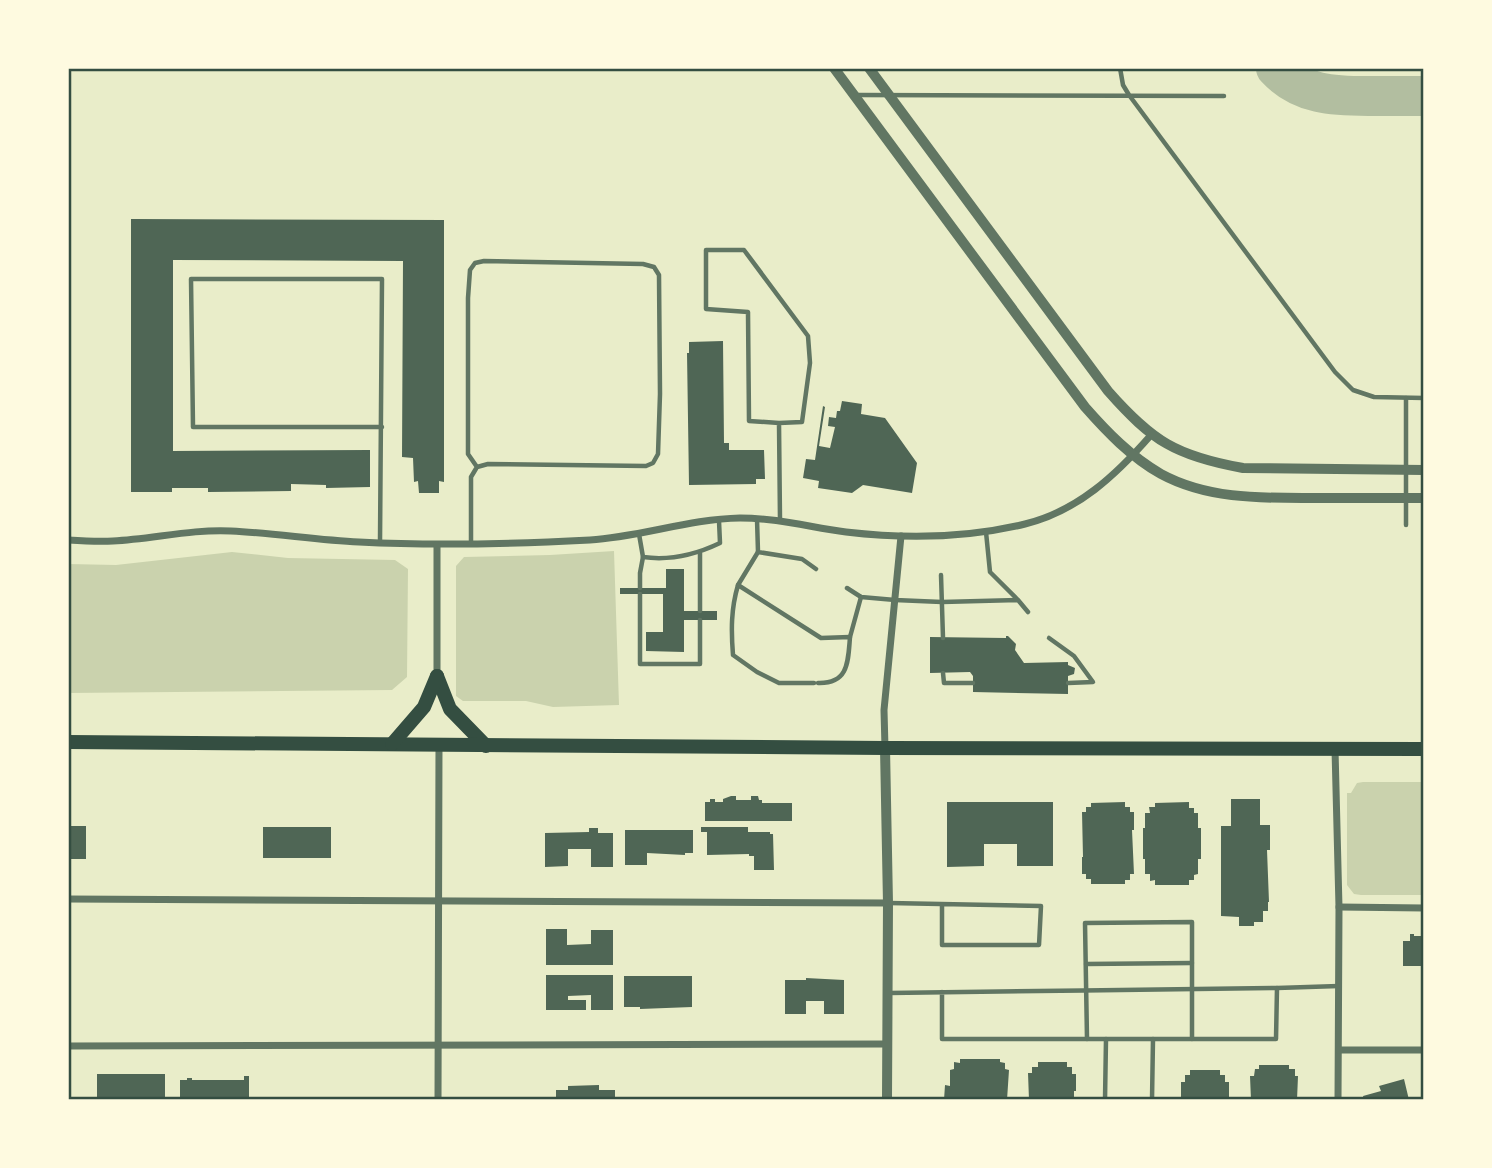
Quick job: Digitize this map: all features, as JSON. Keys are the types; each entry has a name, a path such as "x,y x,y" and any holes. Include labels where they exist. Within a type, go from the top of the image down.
{"main road":[{"path":"392,744 424,707 437,676"},
{"path":"437,676 450,709 486,746"},
{"path":"68,742 1424,749"}],"street":[{"path":"834,68 1077,397 1108,434 1134,455 1160,473 1186,485 1217,494 1254,498 1424,498"},
{"path":"869,68 1108,391 1129,416 1151,435 1188,455 1242,468 1424,470"},
{"path":"68,540 111,542 196,530 380,543 471,544 591,540 719,520 757,519 780,520 845,532 901,536 953,535 1026,524 1058,513 1089,495 1115,474 1151,435"},
{"path":"887,1100 888,903 884,709 901,536"},
{"path":"437,545 437,676"},
{"path":"438,1100 439,745"},
{"path":"1335,748 1339,907 1339,1100"},
{"path":"68,899 888,903"},
{"path":"1339,907 1424,908"},
{"path":"68,1045 888,1044"},
{"path":"1339,1049 1424,1050"}],"lane":[{"path":"1120,68 1121,79 1129,95 1335,372 1353,390 1374,397 1424,398"},
{"path":"853,95 1224,96"},
{"path":"706,250 744,250 808,336 810,363 802,422 779,423 749,421 748,312 706,309 706,250"},
{"path":"471,544 471,477 477,467 488,464 646,466 653,463 658,454 660,394 659,275 654,267 643,264 578,262 475,263 470,271 468,298 467,421 468,454 477,467"},
{"path":"380,543 382,427 382,279 191,279 192,427 382,427"},
{"path":"1406,398 1406,525"},
{"path":"779,423 780,520"},
{"path":"757,519 758,552 738,585 733,603 733,654 757,672 779,683 829,684 843,675 846,668 850,637 861,597"},
{"path":"643,557 659,559 700,553 720,543 719,520"},
{"path":"986,531 990,572 1028,612"},
{"path":"639,534 643,557 640,573 640,664 700,664 700,620"},
{"path":"758,552 802,559 816,569"},
{"path":"700,553 700,611"},
{"path":"983,572 990,572"},
{"path":"941,575 943,638"},
{"path":"738,585 821,638 850,637"},
{"path":"847,588 861,597 895,600 1018,600"},
{"path":"1049,639 1074,656 1093,682 1068,682"},
{"path":"943,673 944,683 973,682"},
{"path":"888,903 1041,906 1039,945 942,945 942,905"},
{"path":"1087,1039 1085,923 1192,922 1192,1039"},
{"path":"1086,964 1192,963"},
{"path":"888,993 1339,986"},
{"path":"942,992 942,1039 1276,1039 1278,988"},
{"path":"1105,1100 1106,1039"},
{"path":"1152,1100 1153,1039"}],"green space":[{"path":"614,551 619,705 553,707 526,701 463,701 456,696 456,566 464,557"},
{"path":"232,552 288,558 395,560 408,569 407,677 392,690 68,693 68,564 116,565"},
{"path":"1424,782 1424,895 1361,895 1354,894 1347,885 1347,793 1351,793 1357,783"}],"building":[{"path":"131,219 444,220 444,482 439,481 439,493 419,493 418,481 414,482 413,458 402,457 403,261 173,260 173,451 370,450 370,487 326,488 326,485 291,484 291,491 208,492 208,488 172,488 172,492 131,492"},
{"path":"723,341 724,443 729,443 729,450 764,450 765,479 756,479 756,484 689,485 689,342"},
{"path":"842,401 862,404 861,414 885,418 917,463 912,493 863,485 852,493 818,488 819,481 803,478 806,459 815,460 823,406 819,446 830,448 835,427 828,426 829,417 836,418"},
{"path":"666,569 684,569 684,611 717,611 717,620 684,620 684,652 646,651 646,632 663,632 663,594 620,594 620,588 666,588"},
{"path":"1006,636 1016,644 1015,650 1024,663 1068,662 1068,665 1075,668 1074,674 1068,676 1068,694 973,692 973,676 970,672 930,673 930,637"},
{"path":"736,796 736,800 751,800 751,796 758,796 762,803 792,803 792,821 705,821 705,802 715,799 715,802 723,802 723,799"},
{"path":"1231,799 1260,799 1260,825 1270,825 1270,850 1267,850 1268,911 1263,911 1263,922 1254,922 1254,926 1239,926 1239,917 1221,916 1221,826 1231,826"},
{"path":"947,802 1053,802 1053,866 1017,866 1017,844 984,844 984,866 947,867"},
{"path":"1125,802 1125,807 1130,807 1130,812 1134,812 1134,874 1130,874 1130,880 1125,880 1125,884 1091,884 1091,879 1086,879 1086,874 1082,874 1082,812 1086,812 1086,807 1091,807 1091,803"},
{"path":"1189,802 1189,808 1194,808 1194,813 1198,813 1198,828 1201,828 1198,874 1194,875 1194,880 1189,880 1189,885 1155,885 1155,880 1150,881 1150,874 1145,874 1145,813 1150,813 1149,807 1155,807 1155,803"},
{"path":"68,826 86,826 86,859 68,859"},
{"path":"263,827 331,827 331,858 263,858"},
{"path":"701,827 748,827 748,832 770,832 773,834 774,870 754,870 754,856 749,854 707,855 707,832 701,832"},
{"path":"589,828 598,828 598,833 613,833 613,867 591,867 591,849 568,849 568,866 545,867 545,833 589,832"},
{"path":"625,830 693,830 693,853 647,853 647,865 625,865"},
{"path":"546,929 567,929 567,945 591,944 591,930 613,930 613,965 546,965"},
{"path":"1410,934 1424,936 1424,966 1403,966 1403,941 1410,941"},
{"path":"546,975 613,975 613,1010 591,1010 591,995 568,996 568,1000 586,1000 586,1010 546,1010"},
{"path":"624,976 692,976 692,1007 624,1007"},
{"path":"785,980 844,980 844,1014 824,1014 824,1001 806,1001 806,1014 785,1014"},
{"path":"960,1059 1000,1059 1000,1062 1005,1063 1005,1069 1009,1070 1007,1100 944,1100 945,1085 950,1086 950,1070 954,1069 954,1062 960,1063"},
{"path":"1038,1062 1067,1062 1067,1067 1072,1067 1072,1074 1076,1074 1074,1100 1029,1100 1028,1073 1032,1073 1032,1067 1038,1067"},
{"path":"1259,1065 1289,1065 1289,1069 1295,1069 1295,1076 1298,1076 1297,1100 1251,1100 1250,1076 1254,1076"},
{"path":"1190,1070 1220,1070 1220,1075 1225,1075 1225,1082 1229,1082 1229,1099 1181,1099 1181,1082 1185,1082 1185,1075 1190,1075"},
{"path":"97,1074 165,1074 165,1100 97,1100"},
{"path":"244,1076 249,1076 249,1100 180,1100 180,1080 244,1080"},
{"path":"1404,1079 1409,1100 1364,1100 1363,1096 1381,1091 1379,1086"},
{"path":"599,1085 599,1090 615,1090 615,1100 556,1100 556,1090 568,1090 568,1086"}],"taxiway":[{"path":"1276,68 1296,84 1319,92 1355,96 1424,96"}]}
